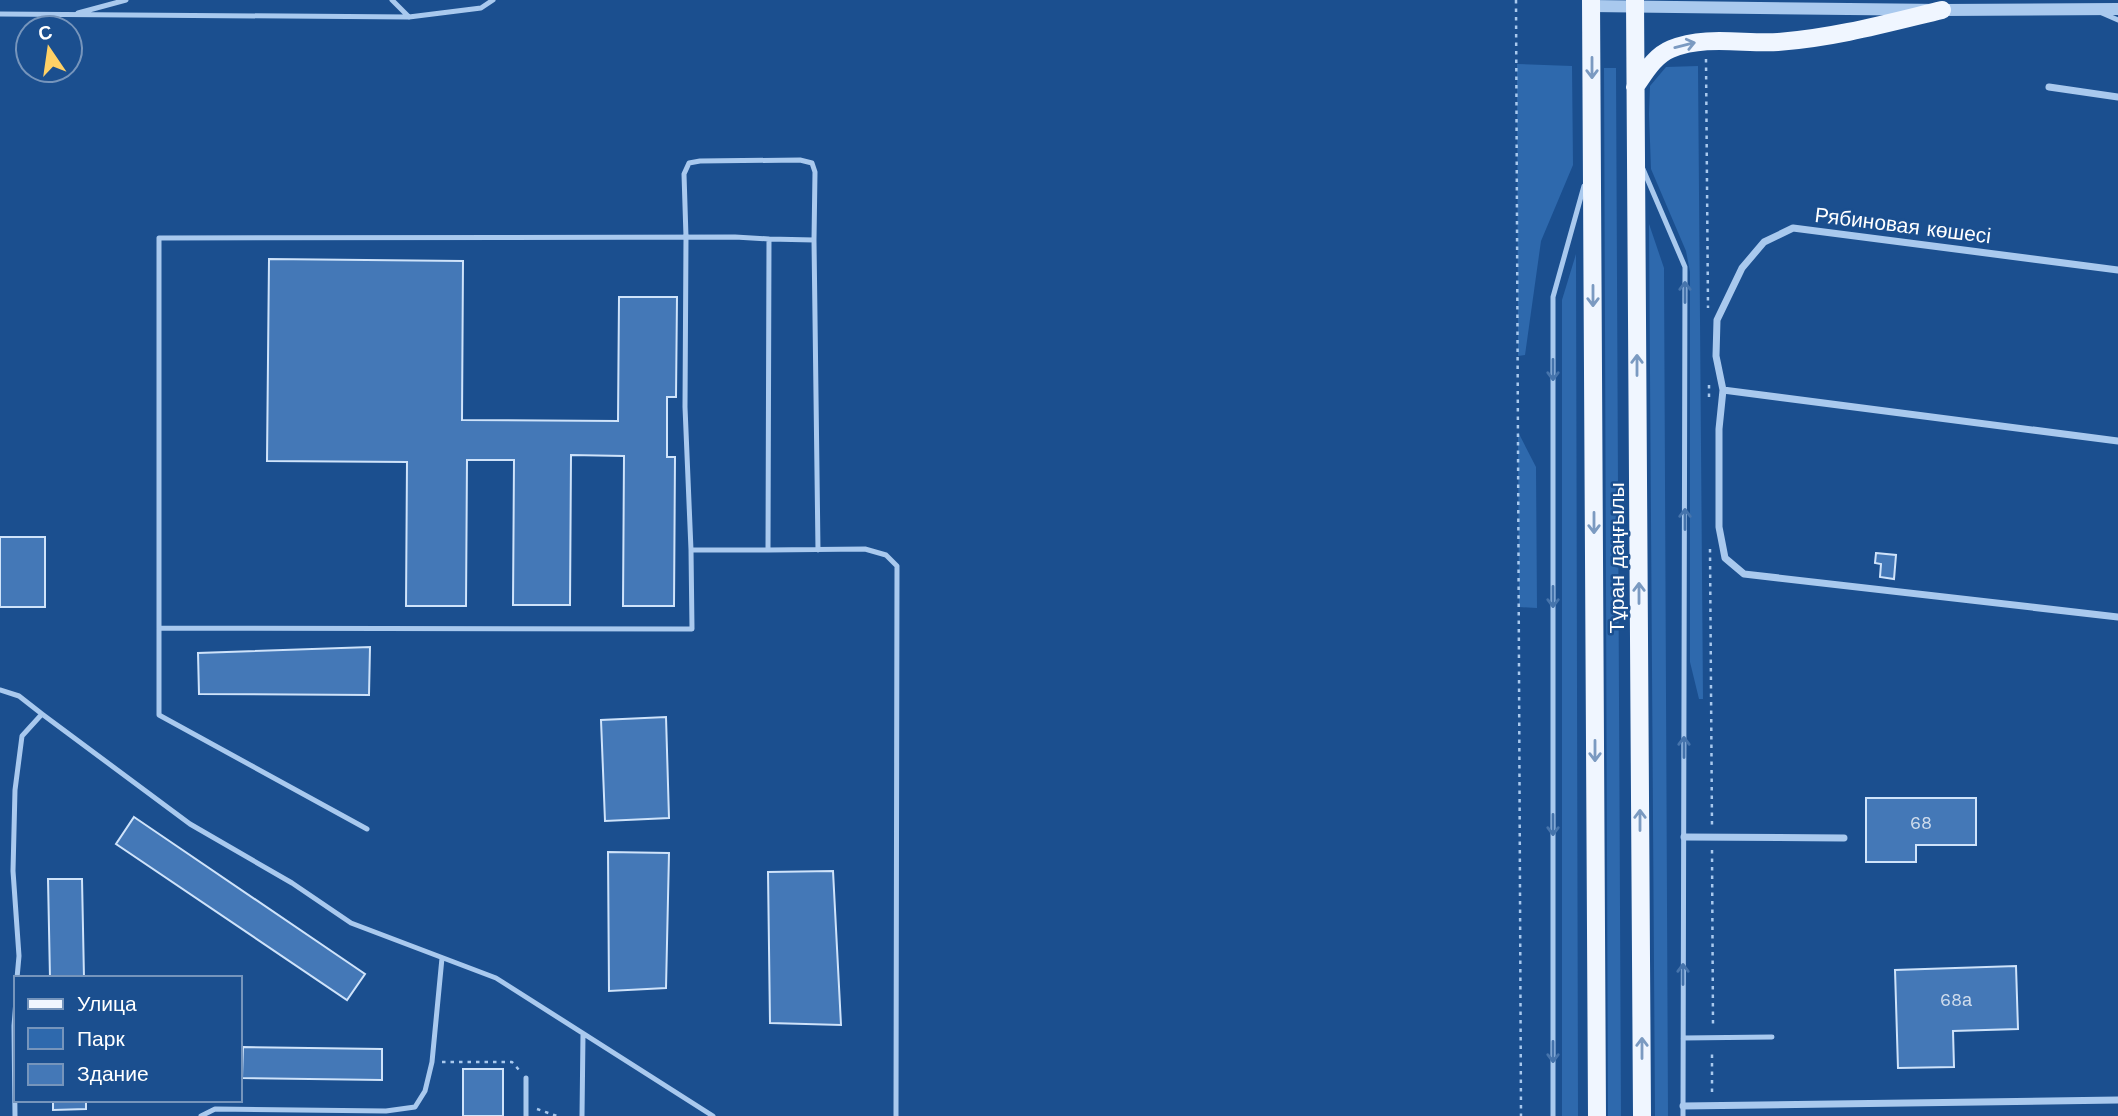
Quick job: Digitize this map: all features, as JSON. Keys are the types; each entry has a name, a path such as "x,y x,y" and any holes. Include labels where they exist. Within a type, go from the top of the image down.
{"main road":[{"name":"Тұран даңғылы","path":"1591,3 1597,1116"},
{"name":"Тұран даңғылы","path":"1635,3 1642,1116"},
{"path":"1635,87 1653,61 1669,50 1692,42 1776,42 1829,36 1942,10"}],"street":[{"path":"1591,3 1942,10 2118,9"},
{"path":"2049,87 2118,97"},
{"name":"Рябиновая көшесі","path":"1724,390 1716,356 1717,320 1742,268 1764,242 1793,228 2118,270"},
{"path":"2118,441 1724,390 1719,429 1719,527 1725,558 1744,574 2118,617"},
{"path":"1684,837 1843,838"},
{"path":"1683,1106 2118,1100"}],"lane":[{"path":"75,14 127,0"},
{"path":"392,0 409,17"},
{"path":"84,15 409,17 481,8 493,0"},
{"path":"2093,9 2118,20"},
{"path":"1636,151 1685,267 1683,1116"},
{"path":"159,628 692,629 685,407 684,174 689,163 700,160 800,160 812,163 816,172 814,240 818,550"},
{"path":"1553,1116 1553,297 1592,160"},
{"path":"367,829 159,715 159,238 686,237 814,240"},
{"path":"768,550 769,239"},
{"path":"691,550 865,549 886,555 897,566 896,1116"},
{"path":"0,690 19,696 190,824 292,883 351,923 496,978 713,1116"},
{"path":"17,976 19,956 13,871 15,790 22,736 42,714"},
{"path":"415,1116 415,1107 425,1091 432,1062 442,958"},
{"path":"582,1116 583,1034"},
{"path":"1683,1038 1772,1037"},
{"path":"526,1078 526,1116"},
{"path":"201,1116 215,1109 386,1111 415,1107"}],"path":[{"path":"1517,0 1521,1116"},
{"path":"1706,58 1708,309"},
{"path":"1709,378 1709,406"},
{"path":"1710,545 1712,1106"},
{"path":"432,1062 512,1062 526,1078"},
{"path":"526,1105 557,1116"}],"green space":[{"path":"1517,64 1572,66 1573,165 1541,241 1525,355 1518,356"},
{"path":"1698,66 1703,699 1699,699 1690,662 1690,272 1686,251 1651,169 1649,114 1650,86 1666,67"},
{"path":"1604,68 1616,68 1621,1116 1608,1116"},
{"path":"1649,224 1664,268 1668,1116 1655,1116"},
{"path":"1576,254 1578,1116 1562,1116 1562,300"},
{"path":"1518,432 1536,467 1537,608 1519,607"}],"building":[{"path":"269,259 463,261 462,420 618,421 619,297 677,297 676,397 667,397 667,457 675,457 674,606 623,606 624,456 571,455 570,605 513,605 514,460 467,460 466,606 406,606 407,462 267,461"},
{"path":"0,537 45,537 45,607 0,607"},
{"path":"1876,553 1896,555 1894,579 1880,577 1881,564 1875,563"},
{"path":"370,647 369,695 199,694 198,653"},
{"path":"666,717 669,818 605,821 601,720"},
{"path":"1866,798 1976,798 1976,845 1916,845 1916,862 1866,862"},
{"path":"134,817 365,974 347,1000 116,844"},
{"path":"608,852 669,853 666,988 609,991"},
{"path":"833,871 841,1025 770,1023 768,872"},
{"path":"48,879 82,879 84,976 50,976"},
{"path":"2016,966 2018,1029 1953,1031 1954,1067 1898,1068 1895,970"},
{"path":"243,1047 382,1049 382,1080 242,1078"},
{"path":"463,1069 503,1069 503,1116 463,1116"},
{"path":"53,1102 86,1102 86,1109 53,1110"}]}
